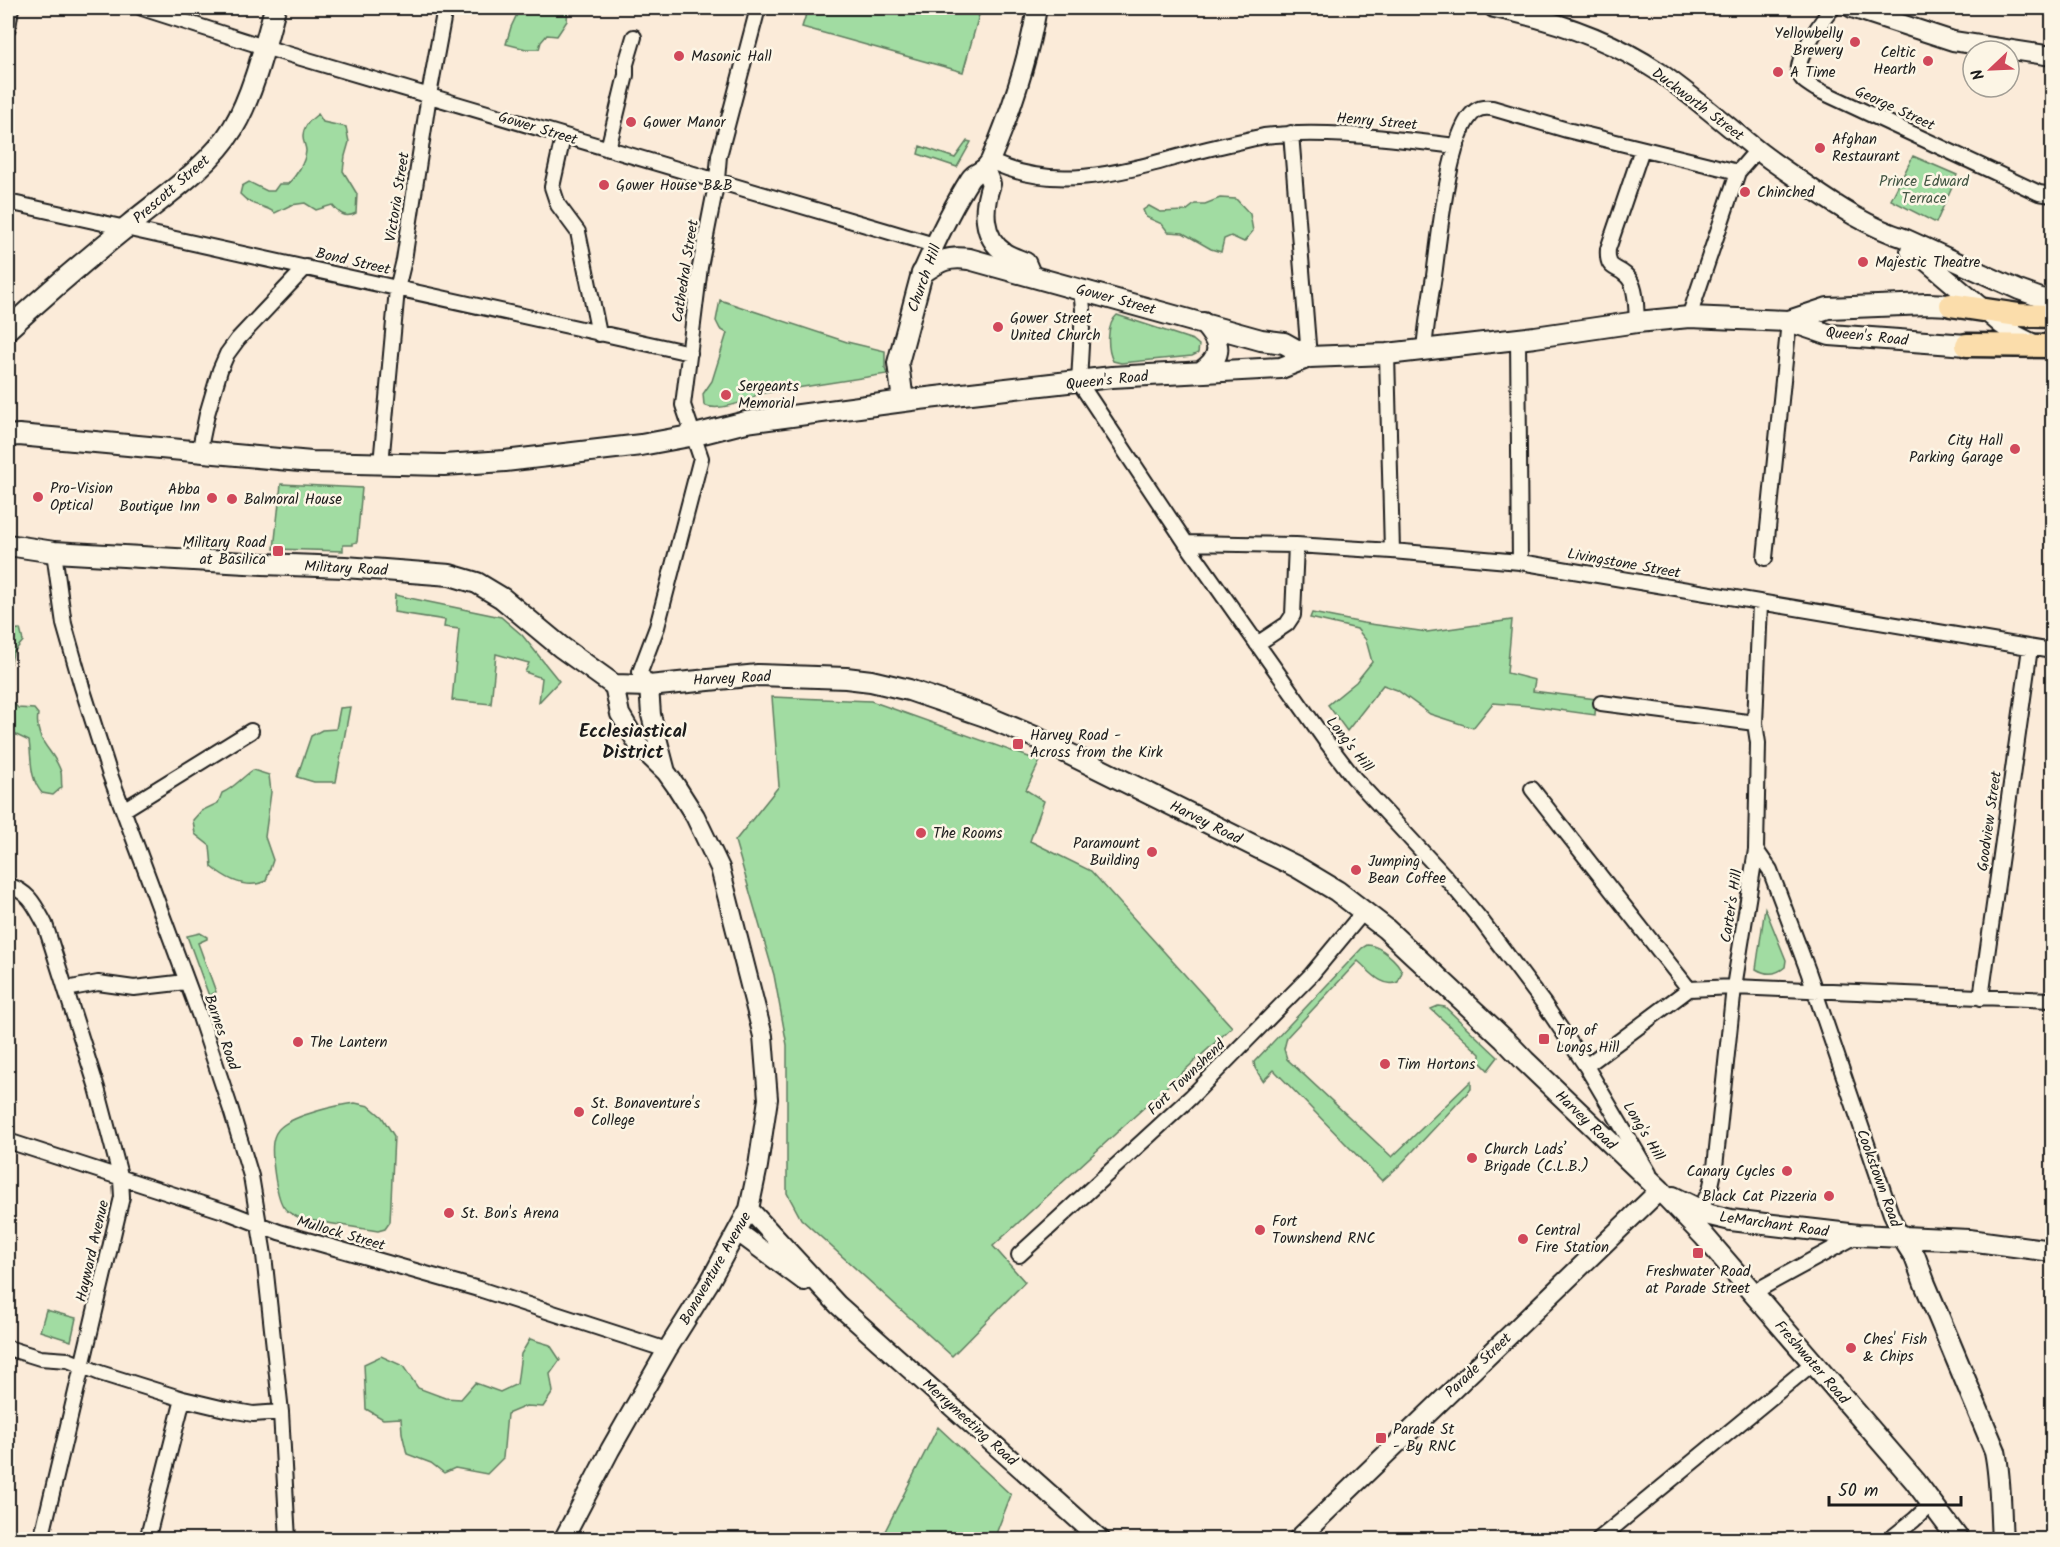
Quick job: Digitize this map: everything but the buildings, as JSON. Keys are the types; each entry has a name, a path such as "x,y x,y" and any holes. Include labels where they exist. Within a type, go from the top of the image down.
{"main road":[{"name":"Prescott Street","path":"8,329 180,183 222,144 243,107 275,8"},
{"name":"Gower Street","path":"922,273 941,261 954,257 969,259 1261,340 1284,343 1309,357"},
{"name":"Church Hill","path":"903,401 898,363 922,273"},
{"path":"1951,305 1988,312 2052,316"},
{"name":"Queen's Road","path":"1789,321 1828,308 1951,305"},
{"path":"1309,357 1387,354 1689,317 1789,321"},
{"name":"Queen's Road","path":"1789,321 1830,335 1967,345"},
{"path":"1201,372 1216,358 1218,350 1215,339 1203,323"},
{"path":"1967,345 2045,346"},
{"name":"Queen's Road","path":"8,434 311,462 444,465 505,461 641,445 756,420 903,401 1112,378 1281,368 1309,357"},
{"name":"Military Road","path":"8,545 54,552 345,567 450,575 477,583 502,598 561,647 614,685"},
{"name":"Harvey Road","path":"649,686 758,675 871,681 920,693 1035,737 1297,867 1337,891 1404,945 1504,1038 1525,1061 1660,1190"},
{"path":"614,685 649,686"},
{"name":"LeMarchant Road","path":"1660,1190 1710,1215 1731,1220 1857,1235 1901,1235 1969,1240 2052,1251"},
{"name":"Freshwater Road","path":"1660,1190 1704,1236 1915,1481 1959,1539"},
{"name":"Cookstown Road","path":"1901,1235 1916,1257 1925,1284 1995,1450 2001,1476 1999,1497 2002,1539"}],"street":[{"path":"8,28 11,8"},
{"name":"Gower Street","path":"142,8 264,47 934,245"},
{"name":"Victoria Street","path":"381,464 397,289 404,260 429,95 445,8"},
{"name":"Cathedral Street","path":"649,686 640,672 657,627 702,458 683,405 700,267 717,180 719,156 758,8"},
{"name":"Church Hill","path":"1032,276 1026,262 1003,252 987,229 984,210 992,184 988,165 1013,102 1037,8"},
{"name":"Duckworth Street","path":"1494,8 1557,24 1633,56 1699,102 1757,150 1837,206 1886,232 2052,302"},
{"name":"George Street","path":"1833,8 1820,24 1801,59 1798,67 1803,81 2039,193 2052,195"},
{"path":"1852,8 1953,41 2052,56"},
{"path":"608,149 634,37"},
{"path":"1424,350 1444,204 1457,146 1472,113 1482,107 1738,172"},
{"path":"1291,133 1309,357"},
{"name":"Henry Street","path":"988,165 1009,170 1074,178 1107,175 1264,136 1291,133 1389,138 1457,146"},
{"path":"563,136 552,187 558,205 578,232 599,334"},
{"path":"1637,322 1632,282 1626,274 1614,269 1607,258 1642,149"},
{"path":"1689,317 1738,172 1757,150"},
{"name":"Church Hill","path":"922,273 934,245 972,176 988,165"},
{"name":"Bond Street","path":"8,202 690,353"},
{"name":"Duckworth Street","path":"1886,232 1905,248 1925,260 2016,335 2045,346"},
{"path":"199,453 207,414 227,354 238,339 306,267"},
{"path":"1079,382 1083,309 1081,290"},
{"path":"1765,558 1789,321"},
{"path":"1518,339 1520,562"},
{"path":"1387,354 1392,551"},
{"name":"Long's Hill","path":"1079,382 1186,543 1342,762 1443,874 1544,1004 1586,1066 1660,1190"},
{"name":"Livingstone Street","path":"1186,543 1296,545 1520,562 1760,604 2052,651"},
{"path":"1257,644 1287,624 1293,615 1296,545"},
{"name":"Barnes Road","path":"54,552 64,624 102,749 199,1014 235,1121 250,1176 259,1225 281,1412 288,1539"},
{"name":"Carter's Hill","path":"1700,1210 1710,1190 1718,1147 1734,987 1756,850 1758,743 1755,723 1760,604"},
{"name":"Goodview Street","path":"1981,998 2030,648"},
{"name":"Bonaventure Avenue","path":"563,1539 610,1450 738,1232 749,1209 768,1099 763,1036 720,868 695,816 666,772 639,746 620,714 614,685"},
{"name":"Bonaventure Avenue","path":"649,686 651,715 666,772"},
{"path":"1601,703 1755,723"},
{"path":"125,809 251,731"},
{"path":"1532,789 1689,989"},
{"name":"Cookstown Road","path":"1756,850 1770,870 1814,990 1890,1214 1901,1235"},
{"name":"Hayward Avenue","path":"8,885 21,890 32,900 45,924 97,1088 121,1179 122,1197 41,1539"},
{"name":"Fort Townshend","path":"1019,1255 1191,1098 1311,975 1364,911"},
{"path":"66,989 98,983 134,988 186,982"},
{"path":"1586,1066 1689,989 1734,987 2052,1000"},
{"name":"Mullock Street","path":"8,1141 230,1213 291,1236 482,1290 667,1350"},
{"name":"Parade Street","path":"1297,1539 1660,1190"},
{"name":"Merrymeeting Road","path":"749,1209 838,1305 1095,1537"},
{"name":"Merrymeeting Road","path":"738,1232 838,1305"},
{"name":"LeMarchant Road","path":"1752,1293 1857,1235"},
{"path":"8,1348 40,1358 61,1359 183,1399 225,1409 253,1414 281,1412"},
{"path":"1598,1539 1813,1363"},
{"path":"147,1539 183,1399"},
{"path":"1889,1539 1931,1504"}],"green space":[{"path":"520,8 568,8 567,21 557,36 547,35 539,49 526,49 506,44"},
{"path":"808,8 981,8 963,72 802,27"},
{"path":"318,114 323,122 346,127 349,142 343,171 357,194 356,213 342,214 332,205 316,210 305,203 291,205 275,213 245,199 240,194 242,186 249,182 267,191 274,191 279,184 288,184 291,181 304,160 306,149 304,130"},
{"path":"967,141 971,142 957,167 918,154 920,146 955,158"},
{"name":"Prince Edward Terrace","path":"1913,156 1957,175 1936,223 1891,200"},
{"path":"1220,198 1236,199 1250,214 1253,231 1244,242 1231,236 1224,239 1221,252 1183,233 1168,232 1162,224 1146,217 1143,210 1149,206 1160,212 1186,211 1195,204 1205,204"},
{"path":"720,300 847,342 885,351 887,374 758,394 740,403 724,407 704,405 703,394 712,381 727,333 720,329 716,321"},
{"path":"1117,315 1193,340 1199,345 1198,353 1192,356 1121,363 1113,361 1109,331"},
{"path":"281,484 362,488 357,542 353,545 343,545 343,551 274,549"},
{"path":"395,595 501,617 522,635 559,681 539,702 542,678 525,672 529,663 496,654 491,704 452,700 459,629 444,627 445,620 394,612"},
{"path":"1312,613 1427,632 1512,620 1507,673 1535,680 1533,691 1596,699 1595,715 1493,703 1473,728 1430,714 1397,690 1383,685 1347,731 1328,705 1356,682 1372,662 1366,640 1357,629 1310,618"},
{"path":"20,629 23,641 13,653 8,674 8,630"},
{"path":"8,697 18,708 34,709 38,714 39,732 61,772 62,787 53,795 42,793 35,781 29,741 8,731"},
{"path":"772,697 871,701 1040,761 1026,790 1044,801 1030,841 1091,871 1232,1027 993,1246 1025,1282 952,1356 801,1219 787,1193 787,1045 774,975 735,841 779,786"},
{"path":"350,707 336,782 314,782 297,777 311,736 322,730 336,729 340,708"},
{"path":"253,770 269,775 271,792 265,837 273,860 266,881 259,884 245,884 231,880 212,867 210,846 195,834 193,820 201,811 218,803 222,793"},
{"path":"1765,908 1786,960 1785,967 1778,972 1763,972 1756,969"},
{"path":"200,933 207,937 198,943 216,992 209,996 187,936"},
{"path":"1367,945 1388,954 1397,963 1402,972 1398,982 1381,981 1358,961 1287,1037 1284,1049 1287,1059 1392,1157 1471,1081 1471,1089 1382,1181 1274,1070 1263,1081 1254,1062"},
{"path":"1438,1006 1445,1007 1498,1057 1488,1070 1480,1062 1480,1054 1431,1009"},
{"path":"355,1103 369,1106 382,1117 394,1136 390,1222 385,1229 378,1231 302,1219 291,1214 280,1201 276,1184 273,1142 279,1129 306,1115 327,1108"},
{"path":"46,1310 76,1318 71,1341 40,1331"},
{"path":"530,1339 550,1345 560,1360 550,1374 553,1392 543,1407 526,1406 507,1414 503,1458 487,1474 455,1468 444,1473 431,1463 407,1454 401,1418 383,1419 366,1409 364,1364 381,1356 403,1366 418,1388 445,1398 461,1399 475,1383 500,1392 517,1384 521,1354"},
{"path":"938,1427 1011,1495 994,1539 881,1539"}],"place":[{"name":"Yellowbelly Brewery","path":"1855,42"},
{"name":"Masonic Hall","path":"679,56"},
{"name":"Celtic Hearth","path":"1928,61"},
{"name":"A Time","path":"1778,72"},
{"name":"Gower Manor","path":"631,122"},
{"name":"Afghan Restaurant","path":"1820,148"},
{"name":"Gower House B&B","path":"604,185"},
{"name":"Chinched","path":"1745,192"},
{"name":"Majestic Theatre","path":"1863,262"},
{"name":"Gower Street United Church","path":"998,327"},
{"name":"Sergeants Memorial","path":"726,395"},
{"name":"City Hall Parking Garage","path":"2015,449"},
{"name":"Pro-Vision Optical","path":"38,497"},
{"name":"Abba Boutique Inn","path":"212,498"},
{"name":"Balmoral House","path":"232,499"},
{"name":"Military Road at Basilica","path":"278,551"},
{"name":"Harvey Road - Across from the Kirk","path":"1018,744"},
{"name":"The Rooms","path":"921,833"},
{"name":"Paramount Building","path":"1152,852"},
{"name":"Jumping Bean Coffee","path":"1356,870"},
{"name":"Top of Longs Hill","path":"1544,1039"},
{"name":"The Lantern","path":"298,1042"},
{"name":"Tim Hortons","path":"1385,1064"},
{"name":"St. Bonaventure's College","path":"579,1112"},
{"name":"Church Lads’ Brigade (C.L.B.)","path":"1472,1158"},
{"name":"Canary Cycles","path":"1787,1171"},
{"name":"Black Cat Pizzeria","path":"1829,1196"},
{"name":"St. Bon's Arena","path":"449,1213"},
{"name":"Fort Townshend RNC","path":"1260,1230"},
{"name":"Central Fire Station","path":"1523,1239"},
{"name":"Freshwater Road at Parade Street","path":"1698,1253"},
{"name":"Ches' Fish & Chips","path":"1851,1348"},
{"name":"Parade St - By RNC","path":"1381,1438"}],"district":[{"name":"Ecclesiastical District","path":"633,741"}]}
